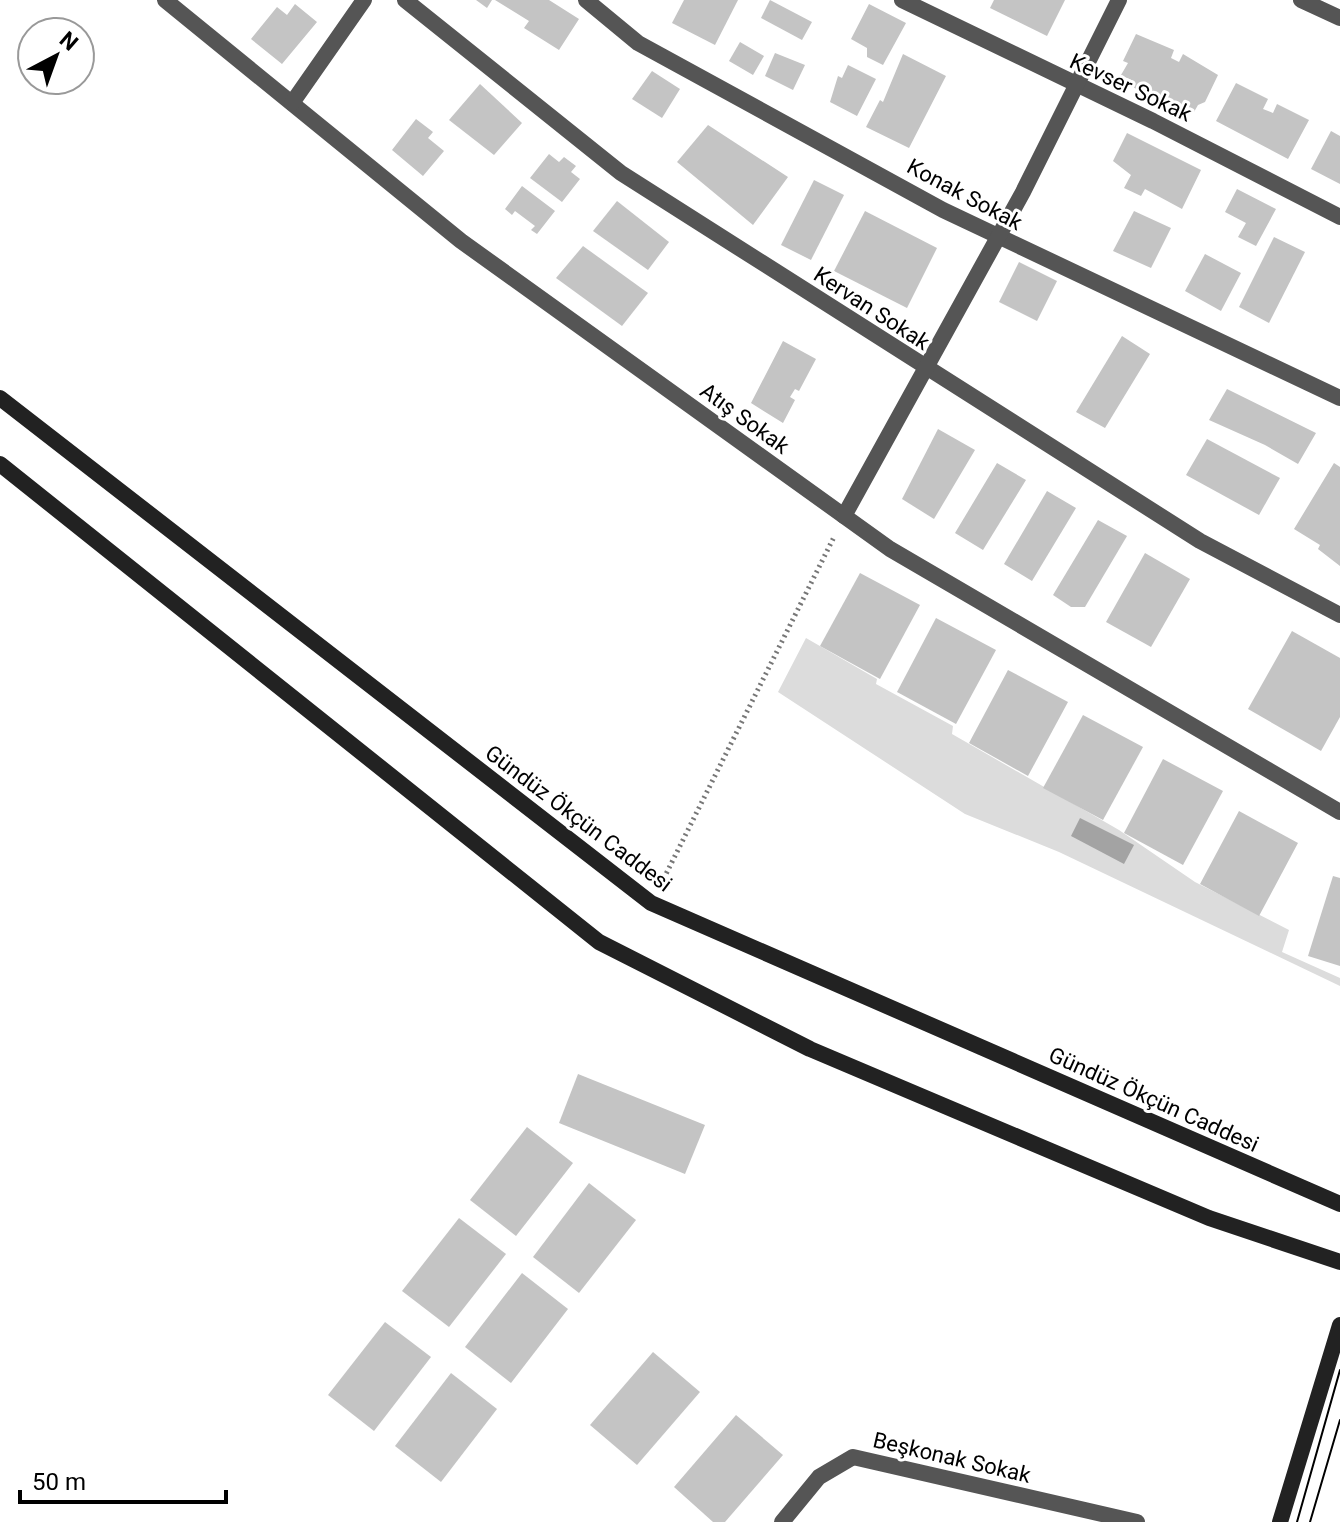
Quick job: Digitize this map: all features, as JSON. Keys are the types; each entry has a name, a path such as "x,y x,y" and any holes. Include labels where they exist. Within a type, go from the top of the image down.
{"street":[{"name":"Atış Sokak","path":"165,0 461,241 890,549 1340,812"},
{"path":"292,103 364,0"},
{"name":"Kervan Sokak","path":"405,0 621,173 1200,541 1340,615"},
{"name":"Konak Sokak","path":"586,0 638,43 996,238 1340,398"},
{"name":"Kevser Sokak","path":"902,0 1153,121 1340,217"},
{"path":"844,516 1078,86 1119,0"},
{"path":"1301,0 1340,18"},
{"name":"Gündüz Ökçün Caddesi","path":"0,398 651,903 1340,1204"},
{"path":"0,464 599,942 810,1049 1209,1218 1340,1262"},
{"path":"1280,1522 1340,1325"},
{"name":"Beşkonak Sokak","path":"782,1522 819,1477 853,1457 1137,1522"}],"path":[{"path":"651,903 844,516"}],"shaded area":[{"path":"806,638 877,679 876,684 953,726 952,734 1119,830 1195,882 1289,930 1282,952 1340,978 1340,986 1059,852 965,814 778,692"},
{"path":"1080,818 1134,845 1124,864 1071,836"}],"building":[{"path":"476,0 492,0 487,8"},
{"path":"495,0 549,0 579,19 559,50 524,28 529,21"},
{"path":"684,0 738,0 715,45 672,23"},
{"path":"770,0 812,22 802,40 761,18"},
{"path":"994,0 1065,0 1047,36 990,8"},
{"path":"295,4 317,22 282,64 251,39 277,7 287,15"},
{"path":"869,4 906,23 883,65 867,57 867,48 851,39"},
{"path":"1136,34 1174,50 1171,58 1179,62 1183,54 1218,75 1205,102 1198,105 1194,112 1182,107 1179,112 1131,86 1133,81 1121,75 1128,63 1123,61"},
{"path":"740,42 764,56 753,75 729,61"},
{"path":"775,53 805,65 793,90 765,76"},
{"path":"903,54 946,76 909,148 866,127 880,100 883,102"},
{"path":"848,65 876,79 857,116 830,102 838,76 842,78"},
{"path":"652,71 680,89 662,118 632,99"},
{"path":"1236,83 1268,99 1263,109 1273,113 1277,104 1309,120 1288,159 1216,121"},
{"path":"480,84 522,123 494,155 449,120"},
{"path":"416,119 433,132 428,138 444,151 423,176 392,150"},
{"path":"708,125 788,177 753,225 677,162"},
{"path":"1331,131 1340,136 1340,184 1311,169"},
{"path":"1127,133 1201,170 1182,209 1145,189 1141,196 1124,188 1131,175 1113,161"},
{"path":"549,154 559,162 564,157 576,166 571,172 580,179 562,202 530,178"},
{"path":"814,180 844,195 811,260 781,245"},
{"path":"522,186 555,211 537,234 531,230 535,226 515,211 512,215 505,209"},
{"path":"1237,189 1276,209 1256,246 1238,237 1246,223 1225,212"},
{"path":"617,201 669,242 648,270 593,231"},
{"path":"865,211 937,248 907,308 834,271"},
{"path":"1134,211 1171,228 1151,268 1113,251"},
{"path":"1274,237 1305,252 1269,323 1239,307"},
{"path":"583,246 648,293 622,326 556,278"},
{"path":"1205,254 1241,273 1221,311 1185,291"},
{"path":"1019,262 1057,281 1037,321 999,302"},
{"path":"1122,336 1150,354 1105,428 1076,412"},
{"path":"783,341 816,359 799,391 795,389 790,397 795,400 783,423 751,403"},
{"path":"1227,389 1316,433 1298,464 1265,445 1209,420"},
{"path":"938,429 975,450 934,519 902,499"},
{"path":"1207,439 1280,478 1259,515 1186,475"},
{"path":"997,463 1026,480 983,550 955,533"},
{"path":"1334,463 1340,467 1340,566 1318,549 1320,545 1294,529"},
{"path":"1047,491 1076,508 1032,581 1004,564"},
{"path":"1098,520 1127,536 1085,607 1071,607 1053,595"},
{"path":"1145,553 1190,579 1151,647 1106,622"},
{"path":"860,573 920,605 880,679 820,646"},
{"path":"936,618 996,650 956,724 897,692"},
{"path":"1292,631 1340,658 1340,717 1321,751 1248,709"},
{"path":"1008,670 1068,702 1028,776 969,743"},
{"path":"1083,715 1143,747 1103,820 1043,788"},
{"path":"1163,759 1223,791 1183,865 1124,833"},
{"path":"1239,811 1298,843 1259,916 1200,884"},
{"path":"1333,876 1340,878 1340,966 1308,956"},
{"path":"578,1074 705,1125 685,1174 559,1123"},
{"path":"527,1127 573,1163 516,1236 470,1200"},
{"path":"589,1183 636,1220 579,1293 533,1257"},
{"path":"459,1218 506,1254 449,1327 402,1291"},
{"path":"522,1273 568,1309 511,1383 465,1347"},
{"path":"385,1322 431,1357 374,1431 328,1395"},
{"path":"653,1352 700,1392 637,1465 590,1425"},
{"path":"451,1373 497,1409 441,1482 395,1446"},
{"path":"736,1415 783,1455 725,1522 713,1522 674,1487"}],"tram line":[{"path":"1297,1522 1340,1370"},
{"path":"1310,1522 1340,1420"}]}
